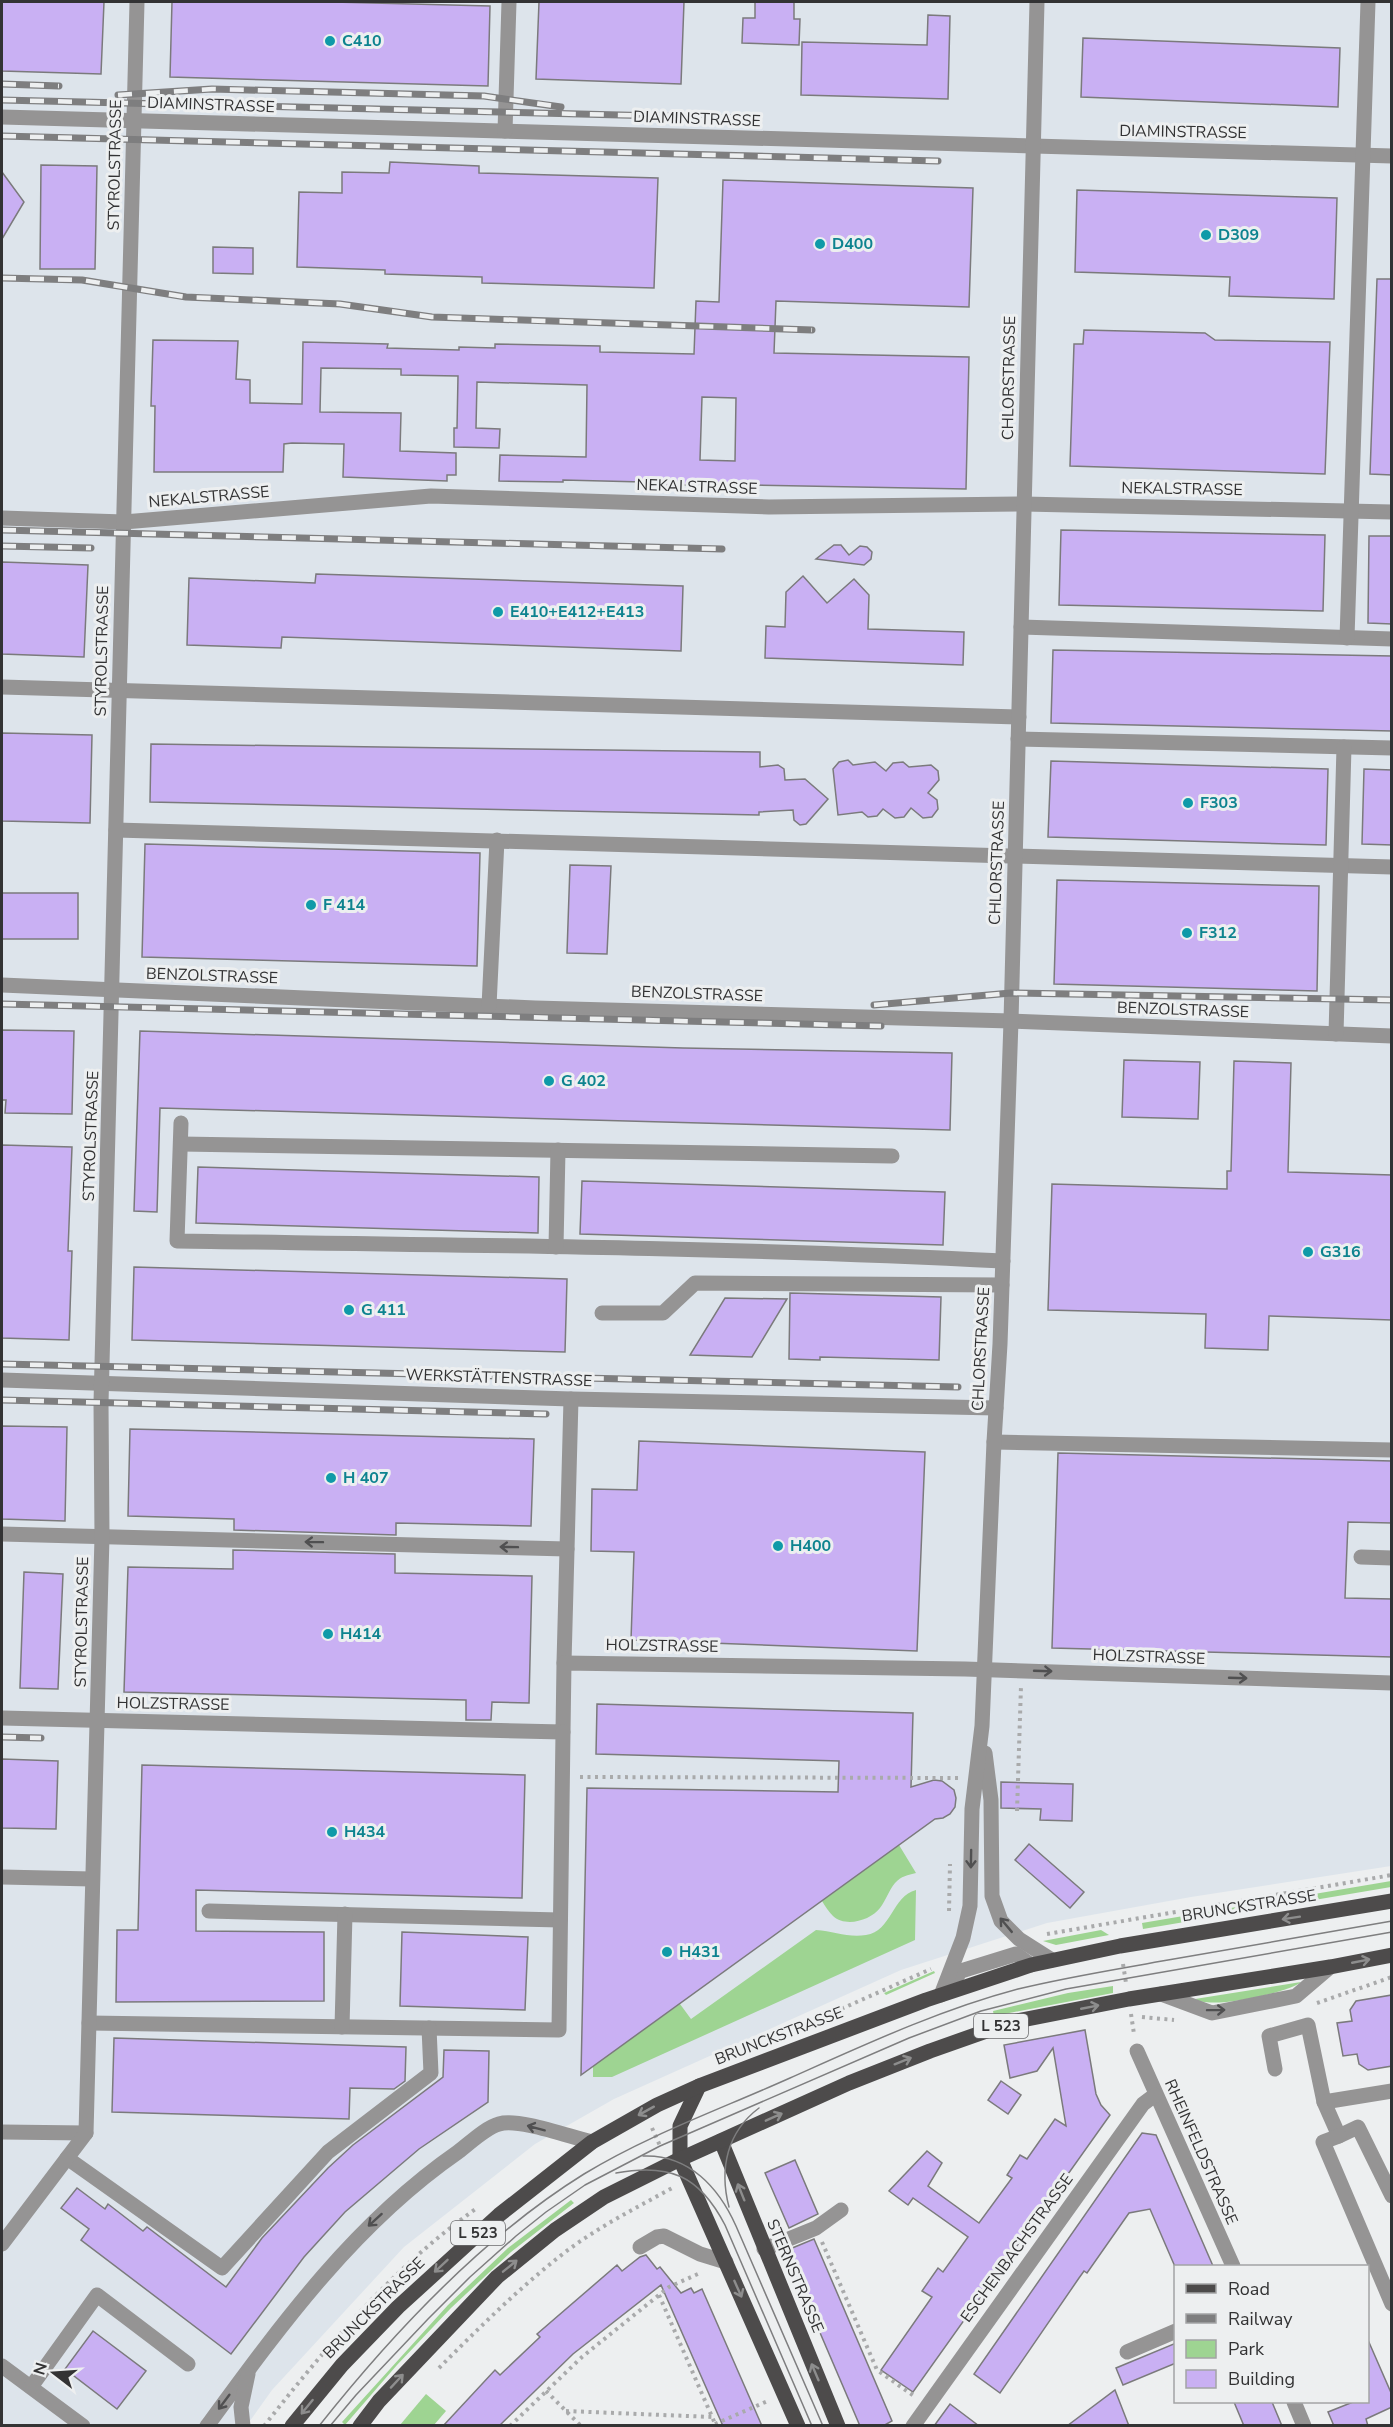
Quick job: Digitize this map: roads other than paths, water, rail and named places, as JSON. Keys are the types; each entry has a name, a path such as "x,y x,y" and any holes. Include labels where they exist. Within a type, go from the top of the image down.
{"main road":[{"name":"BRUNCKSTRASSE","path":"292,2426 342,2365 398,2307 499,2215 592,2142 623,2123 699,2086 941,1995 1031,1965 1120,1946 1392,1901"},
{"name":"L 523","path":"360,2426 378,2401 497,2277 555,2230 604,2197 721,2140 849,2083 1012,2022 1129,1999 1392,1955"},
{"path":"699,2086 680,2126 680,2159 798,2426"},
{"name":"STERNSTRASSE","path":"721,2140 838,2426"}],"street":[{"name":"STYROLSTRASSE","path":"86,2133 98,1721 102,1537 102,1383 137,2"},
{"path":"505,131 509,2"},
{"name":"CHLORSTRASSE","path":"941,1995 963,1938 970,1906 973,1800 982,1726 985,1670 1011,1021 1037,2"},
{"path":"1347,638 1368,2"},
{"name":"DIAMINSTRASSE","path":"2,117 1392,156"},
{"name":"NEKALSTRASSE","path":"2,518 124,522 431,496 769,507 1024,504 1392,512"},
{"path":"1021,627 1392,639"},
{"path":"2,687 1019,717"},
{"path":"1018,740 1392,748"},
{"path":"1336,1034 1344,747"},
{"path":"116,830 1392,867"},
{"path":"489,1006 496,840"},
{"name":"BENZOLSTRASSE","path":"2,985 489,1006 1011,1021 1392,1036"},
{"path":"182,1123 177,1241 556,1247 1003,1260"},
{"path":"181,1144 892,1156"},
{"path":"556,1247 558,1150"},
{"path":"602,1313 663,1313 695,1283 1002,1285"},
{"name":"WERKSTÄTTENSTRASSE","path":"2,1380 572,1399 996,1408"},
{"path":"89,2023 559,2030 564,1663 572,1399"},
{"path":"994,1442 1392,1450"},
{"path":"2,1534 567,1549"},
{"path":"1361,1557 1392,1558"},
{"name":"HOLZSTRASSE","path":"564,1663 985,1670 1392,1683"},
{"name":"HOLZSTRASSE","path":"2,1718 563,1732"},
{"name":"CHLORSTRASSE","path":"982,1726 991,1800 992,1896 1001,1921 1019,1939 1052,1960"},
{"path":"2,1877 92,1879"},
{"path":"209,1911 560,1920"},
{"path":"342,2027 345,1914"},
{"path":"1161,1994 1212,2013 1296,1996 1330,1967"},
{"path":"1275,2069 1269,2036 1308,2025 1324,2102 1339,2136"},
{"path":"68,2158 222,2268 328,2152 431,2073 429,2028"},
{"name":"RHEINFELDSTRASSE","path":"1137,2051 1233,2265"},
{"path":"1324,2102 1392,2091"},
{"name":"ESCHENBACHSTRASSE","path":"913,2426 1143,2104 1155,2095"},
{"path":"207,2426 320,2277 369,2224 430,2171 497,2124 512,2122 592,2142"},
{"path":"1391,2195 1358,2127 1323,2142 1392,2304"},
{"path":"2,2132 86,2133"},
{"path":"2,2244 86,2133"},
{"path":"764,2249 816,2228 841,2210"},
{"path":"640,2247 657,2237 664,2236 700,2254 726,2262"},
{"path":"31,2387 97,2295 188,2364"},
{"path":"1127,2352 1174,2332"},
{"path":"2,2366 82,2426"},
{"path":"243,2426 241,2407 249,2368"},
{"path":"1294,2403 1304,2426"}],"tram line":[{"path":"319,2426 409,2322 475,2257 547,2199 584,2174 633,2147 902,2029 959,2007 1018,1989 1392,1921"},
{"path":"330,2426 428,2319 516,2236 585,2185 660,2146 909,2038 981,2011 1066,1989 1392,1932"},
{"path":"729,2207 725,2179 728,2152 739,2128 759,2108"},
{"path":"643,2156 660,2157 688,2167 700,2176 721,2199 736,2226 823,2426"},
{"path":"616,2173 635,2170 667,2172 693,2184 715,2208 725,2225 812,2426"}],"railway":[{"path":"2,84 59,86"},
{"path":"118,95 212,89 484,96 561,107"},
{"path":"2,100 743,118"},
{"path":"2,136 938,161"},
{"path":"2,278 82,280 186,297 340,304 432,317 812,330"},
{"path":"2,530 722,549"},
{"path":"2,546 91,548"},
{"path":"874,1005 1011,993 1392,1000"},
{"path":"2,1004 881,1026"},
{"path":"2,1364 958,1387"},
{"path":"2,1400 546,1414"},
{"path":"2,1737 41,1738"}],"place":[{"name":"C410","path":"330,41"},
{"name":"D309","path":"1206,235"},
{"name":"D400","path":"820,244"},
{"name":"E410+E412+E413","path":"498,612"},
{"name":"F303","path":"1188,803"},
{"name":"F 414","path":"311,905"},
{"name":"F312","path":"1187,933"},
{"name":"G 402","path":"549,1081"},
{"name":"G316","path":"1308,1252"},
{"name":"G 411","path":"349,1310"},
{"name":"H 407","path":"331,1478"},
{"name":"H400","path":"778,1546"},
{"name":"H414","path":"328,1634"},
{"name":"H434","path":"332,1832"},
{"name":"H431","path":"667,1952"}]}
